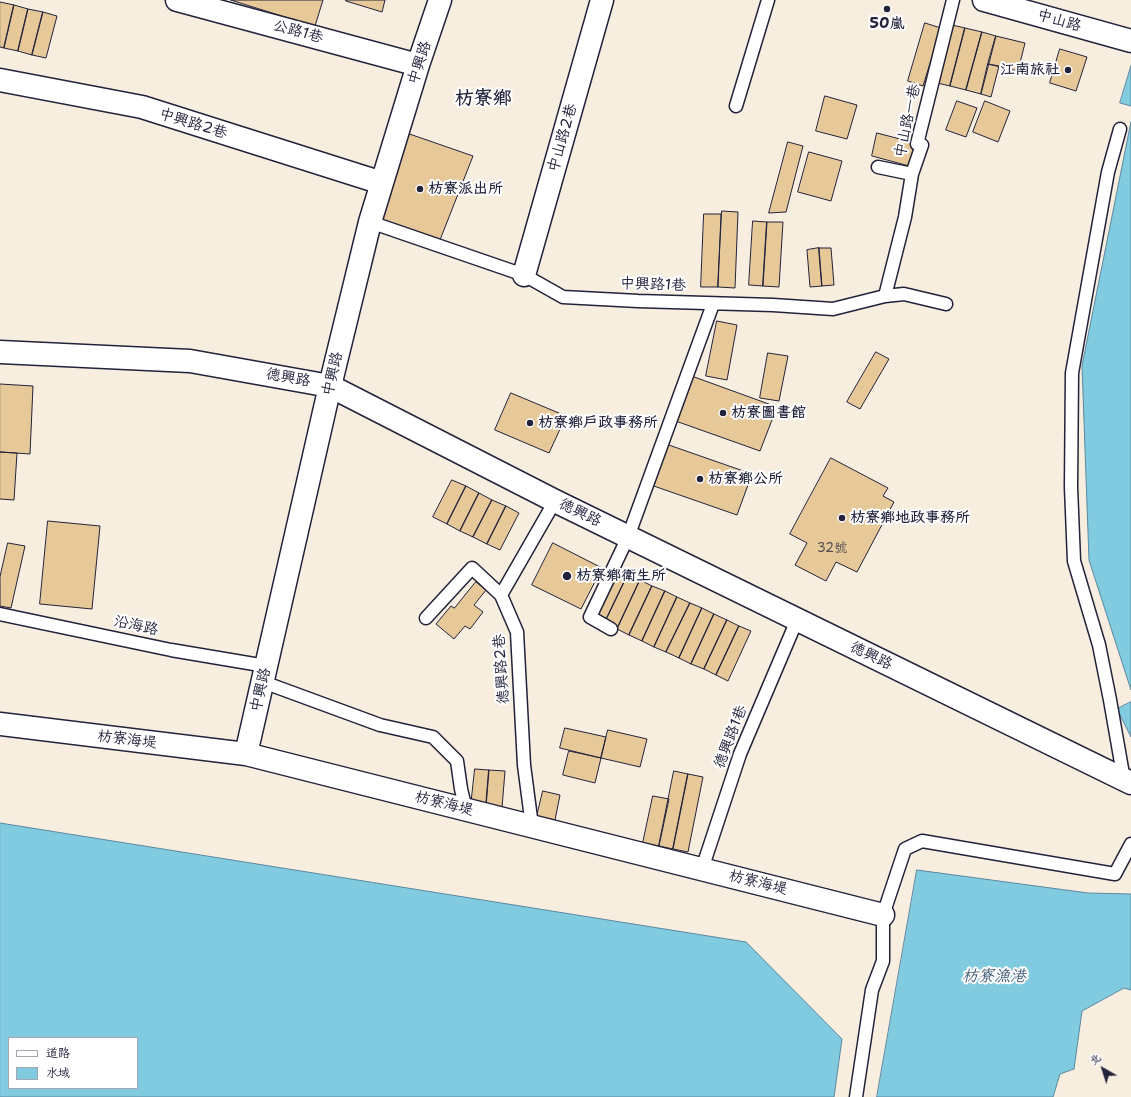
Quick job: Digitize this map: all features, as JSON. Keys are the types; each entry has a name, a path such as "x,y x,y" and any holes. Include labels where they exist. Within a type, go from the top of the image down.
{"street":[{"name":"公路1巷","path":"177,0 418,65"},
{"name":"中興路","path":"246,754 330,386 370,222 418,65 440,0"},
{"name":"中山路2巷","path":"524,275 602,0"},
{"name":"中山路","path":"984,0 1121,38"},
{"name":"中興路2巷","path":"0,80 142,108 382,183"},
{"name":"德興路","path":"0,352 190,361 330,386 555,501 1128,782"},
{"name":"枋寮海堤","path":"0,724 246,754 883,915"}],"lane":[{"path":"736,106 768,0"},
{"name":"中山路一巷","path":"885,296 905,217 912,174 922,145 917,144 953,0"},
{"path":"1120,129 1108,172 1072,373 1071,487 1074,561 1099,645 1128,782"},
{"path":"878,167 912,174"},
{"name":"中興路1巷","path":"370,222 524,275 563,297 713,304 773,305 833,309 885,296 904,294 946,304"},
{"path":"611,629 590,617 628,536 713,304"},
{"path":"501,595 555,501"},
{"name":"德興路2巷","path":"426,618 472,568 501,595 517,632 524,765 532,826"},
{"name":"沿海路","path":"0,614 171,650 264,674 380,725 434,737 457,761 466,810"},
{"name":"德興路1巷","path":"702,869 740,754 797,620"},
{"path":"856,1097 872,990 883,961 883,915 905,849 922,841 1115,874 1131,844"}],"water":[{"path":"1131,66 1131,106 1120,103"},
{"path":"1131,122 1131,690 1089,560 1082,366"},
{"path":"1131,702 1131,737 1117,709"},
{"path":"0,823 746,942 842,1039 834,1097 0,1097"},
{"name":"枋寮漁港","path":"917,870 1088,893 1131,894 1131,990 1124,988 1082,1011 1074,1069 1060,1074 1053,1097 877,1097"}],"building":[{"path":"231,0 323,0 315,26"},
{"path":"346,0 385,0 382,12"},
{"path":"0,2 14,5 4,48 0,47"},
{"path":"14,5 28,9 18,51 4,48"},
{"path":"28,9 43,12 32,55 18,51"},
{"path":"43,12 57,16 46,58 32,55"},
{"path":"925,23 941,28 923,86 908,81"},
{"path":"948,24 965,28 950,86 933,82"},
{"path":"965,28 982,32 966,90 950,86"},
{"path":"982,32 996,36 981,94 966,90"},
{"path":"996,36 1025,43 1018,71 988,64"},
{"name":"江南旅社","path":"1060,49 1087,57 1076,91 1050,83"},
{"path":"988,64 999,66 991,97 981,94"},
{"path":"825,96 857,105 847,139 816,131"},
{"path":"957,101 977,108 966,137 946,130"},
{"path":"985,101 1010,111 998,142 973,132"},
{"name":"枋寮派出所","path":"398,130 473,156 438,245 370,222"},
{"path":"877,133 919,144 913,167 872,156"},
{"path":"788,142 803,146 786,212 769,213"},
{"path":"809,152 842,161 831,201 798,192"},
{"path":"722,211 738,212 735,288 718,287"},
{"path":"704,214 721,214 718,287 701,287"},
{"path":"753,221 767,222 763,286 749,285"},
{"path":"767,222 783,222 779,287 763,286"},
{"path":"819,248 831,248 834,285 822,286"},
{"path":"819,248 822,286 810,287 807,250"},
{"path":"717,321 737,325 727,380 706,376"},
{"path":"876,352 889,359 860,409 847,402"},
{"path":"768,353 788,356 779,401 760,398"},
{"name":"枋寮圖書館","path":"686,374 777,407 760,451 670,419"},
{"path":"0,384 33,386 30,454 0,452"},
{"name":"枋寮鄉戶政事務所","path":"511,393 566,416 549,453 495,430"},
{"name":"枋寮鄉公所","path":"663,443 752,474 737,515 648,484"},
{"path":"0,452 17,453 14,500 0,499"},
{"name":"枋寮鄉地政事務所","path":"831,458 888,488 883,496 894,502 857,572 836,562 826,581 795,565 807,543 790,534"},
{"path":"452,480 466,486 447,524 433,517"},
{"path":"466,486 479,493 460,531 447,524"},
{"path":"479,493 492,500 473,537 460,531"},
{"path":"492,500 506,506 487,544 473,537"},
{"path":"506,506 519,513 500,550 487,544"},
{"path":"48,521 100,526 92,609 40,604"},
{"path":"8,543 25,546 11,608 0,606 0,577"},
{"name":"枋寮鄉衛生所","path":"553,543 602,568 581,609 532,585"},
{"path":"615,568 628,574 604,624 592,618"},
{"path":"628,574 640,580 617,629 604,624"},
{"path":"640,580 652,586 629,635 617,629"},
{"path":"476,582 486,590 474,605 483,612 470,629 465,626 454,639 436,624 451,606 454,608"},
{"path":"652,586 665,591 642,641 629,635"},
{"path":"665,591 677,597 654,647 642,641"},
{"path":"677,597 690,603 666,652 654,647"},
{"path":"690,603 702,608 679,658 666,652"},
{"path":"702,608 714,614 691,664 679,658"},
{"path":"714,614 727,620 704,669 691,664"},
{"path":"727,620 739,626 716,675 704,669"},
{"path":"739,626 751,631 728,681 716,675"},
{"path":"565,728 606,737 601,758 560,748"},
{"path":"608,730 647,739 640,767 601,758"},
{"path":"569,751 601,758 595,783 563,775"},
{"path":"475,769 489,770 486,807 471,806"},
{"path":"489,770 505,771 502,808 486,807"},
{"path":"674,771 688,774 673,849 659,846"},
{"path":"688,774 703,777 688,852 673,849"},
{"path":"543,791 560,795 555,820 537,816"},
{"path":"653,796 669,799 659,846 643,843"}],"place":[{"name":"50嵐","path":"887,9"},
{"name":"江南旅社","path":"1068,70"},
{"name":"枋寮派出所","path":"420,189"},
{"name":"枋寮圖書館","path":"723,413"},
{"name":"枋寮鄉戶政事務所","path":"530,423"},
{"name":"枋寮鄉公所","path":"700,479"},
{"name":"枋寮鄉地政事務所","path":"842,518"},
{"name":"枋寮鄉衛生所","path":"567,576"}],"district":[{"name":"枋寮鄉","path":"483,99"}]}
